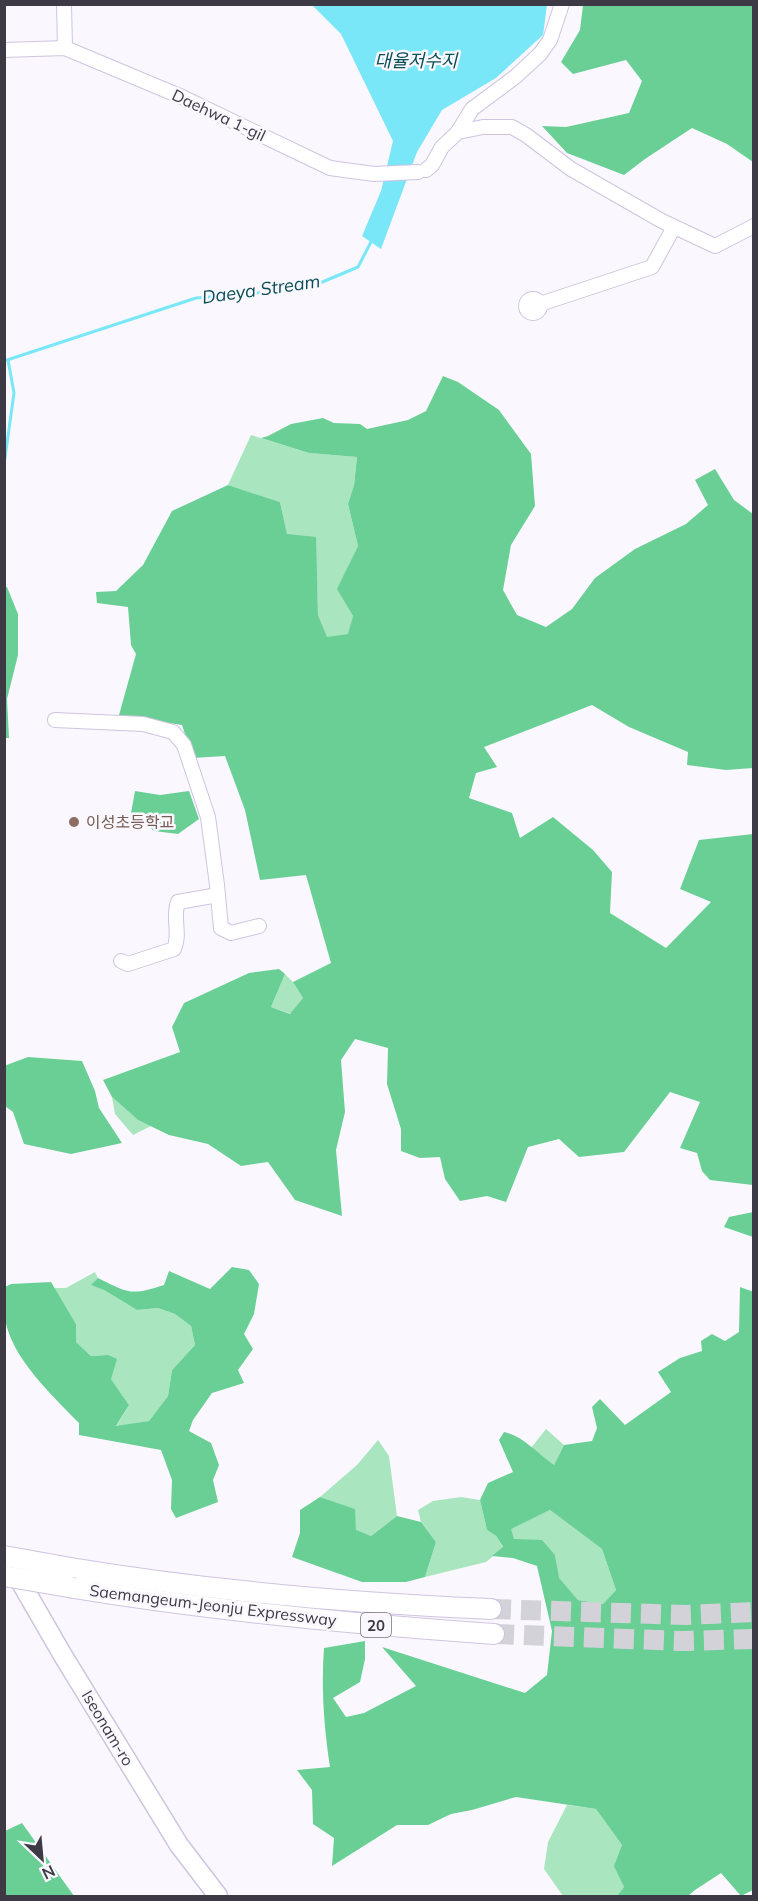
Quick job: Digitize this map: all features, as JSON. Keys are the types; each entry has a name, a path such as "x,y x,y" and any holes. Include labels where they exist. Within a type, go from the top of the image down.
{"highway":[{"name":"Saemangeum-Jeonju Expressway","path":"4,1556 369,1625 494,1634"},
{"name":"Saemangeum-Jeonju Expressway","path":"4,1576 185,1604 233,1600"},
{"name":"Saemangeum-Jeonju Expressway","path":"260,1603 491,1609"}],"main road":[{"name":"Iseonam-ro","path":"4,1556 179,1845 218,1896"}],"street":[{"path":"64,4 65,48"},
{"path":"458,132 472,109 515,77 540,54 550,40 562,4"},
{"name":"Daehwa 1-gil","path":"4,50 65,48 182,97 330,168 374,174 422,171 432,165 442,147 458,132"},
{"path":"458,132 483,127 512,127 571,170 674,227 715,246 753,226"},
{"path":"540,304 652,267 674,227"},
{"path":"55,720 143,724 173,732 184,745 208,817 221,928 231,933 259,926"},
{"path":"121,961 128,964 174,950 177,942 175,910 178,902 218,895"}],"green space":[{"path":"583,5 753,5 753,162 727,144 692,128 624,175 567,153 542,126 566,127 629,113 642,81 626,60 573,74 561,62 580,30"},
{"path":"443,376 458,382 499,410 531,454 535,506 511,545 503,590 517,615 546,627 572,609 595,578 635,549 686,524 708,505 695,480 715,469 734,500 753,514 753,768 726,770 687,765 688,752 629,727 592,705 484,747 497,767 476,773 469,798 512,813 520,838 553,817 593,850 612,872 610,913 666,948 711,902 680,889 699,840 753,834 753,1185 710,1180 702,1171 697,1153 680,1148 700,1102 670,1092 624,1152 579,1157 559,1139 528,1147 506,1202 487,1196 460,1201 445,1179 440,1157 420,1158 401,1151 401,1129 387,1084 388,1048 355,1039 341,1060 345,1112 336,1150 342,1216 295,1200 268,1162 241,1166 208,1144 169,1135 138,1120 112,1097 103,1080 180,1052 172,1027 184,1003 249,973 279,969 285,974 271,1007 290,1014 303,998 293,982 331,963 306,875 260,880 245,810 225,756 193,758 182,725 119,715 136,654 131,645 128,607 97,603 96,592 116,591 143,565 172,511 228,485 280,502 287,534 316,537 318,615 327,637 348,634 353,616 337,589 358,546 348,504 354,485 357,457 309,453 261,438 291,424 323,418 334,423 360,424 367,429 408,420 426,411"},
{"path":"251,435 309,453 357,457 354,485 348,504 358,546 338,589 353,616 349,634 327,638 318,615 317,584 287,535 280,502 228,485"},
{"path":"5,587 7,587 18,614 18,655 7,699 9,738 5,738"},
{"path":"135,791 160,795 189,791 199,819 178,834 154,831 131,813"},
{"path":"285,974 303,998 291,1014 271,1007"},
{"path":"28,1057 82,1061 95,1091 99,1108 122,1143 71,1154 24,1144 13,1112 5,1106 4,1066"},
{"path":"112,1097 138,1120 151,1126 133,1135 115,1114"},
{"path":"753,1212 753,1237 724,1227 729,1217"},
{"path":"232,1267 249,1270 259,1284 254,1314 244,1334 253,1349 238,1370 244,1383 212,1393 193,1420 189,1431 211,1443 219,1465 213,1480 218,1502 176,1518 171,1509 172,1480 161,1450 79,1435 79,1423 24,1362 9,1334 5,1319 5,1287 11,1284 51,1282 76,1324 76,1342 91,1356 108,1355 117,1359 111,1379 129,1405 116,1426 149,1421 168,1396 172,1370 195,1345 191,1326 175,1314 158,1308 137,1310 104,1290 91,1285 98,1278 124,1290 144,1291 164,1285 169,1271 210,1289"},
{"path":"95,1272 98,1278 92,1285 137,1310 158,1308 175,1314 191,1326 195,1345 172,1370 168,1396 149,1421 116,1427 129,1405 111,1379 108,1355 91,1356 76,1342 76,1324 54,1288 66,1288"},
{"path":"740,1287 754,1292 753,1890 741,1896 721,1873 688,1896 617,1896 624,1887 614,1866 622,1845 596,1809 516,1797 451,1814 428,1825 397,1825 332,1866 334,1838 313,1824 312,1790 297,1770 330,1767 324,1708 324,1648 365,1641 365,1659 360,1682 333,1698 346,1717 364,1713 416,1686 382,1647 525,1693 547,1675 552,1631 537,1566 513,1558 492,1556 503,1547 496,1536 487,1530 480,1500 488,1483 513,1472 499,1440 504,1432 511,1434 524,1441 554,1465 564,1445 592,1441 597,1428 592,1407 600,1399 625,1425 671,1392 658,1372 680,1358 702,1351 701,1341 712,1334 725,1341 739,1332","holes":["550,1510 602,1549 616,1590 603,1604 578,1600 559,1578 555,1555 542,1540 514,1539 511,1529"]},
{"path":"546,1429 564,1445 554,1465 531,1448"},
{"path":"378,1440 389,1456 397,1516 371,1536 356,1531 354,1509 320,1497 357,1465"},
{"path":"320,1497 355,1509 356,1530 371,1536 397,1516 421,1522 436,1542 425,1577 406,1582 362,1582 292,1557 300,1533 300,1510"},
{"path":"461,1497 480,1500 487,1530 496,1536 503,1548 486,1562 425,1577 436,1542 421,1522 418,1510 433,1501"},
{"path":"550,1510 602,1549 616,1590 603,1604 578,1600 558,1578 555,1555 514,1540 510,1529"},
{"path":"567,1805 596,1809 622,1845 615,1866 624,1887 617,1896 563,1896 544,1869 548,1842"},
{"path":"22,1823 74,1896 5,1896 5,1831"}],"water":[{"name":"대율저수지","path":"312,5 547,5 543,35 496,78 442,110 417,152 381,249 362,236 381,191 393,141 341,34"}],"waterway":[{"name":"Daeya Stream","path":"4,361 196,298 271,292 320,283 358,267 373,238"},
{"path":"4,465 14,393 8,360"}],"tunnel":[{"path":"491,1609 686,1615 754,1612"},
{"path":"494,1634 682,1641 754,1639"}],"place":[{"name":"이성초등학교","path":"74,822"}]}
